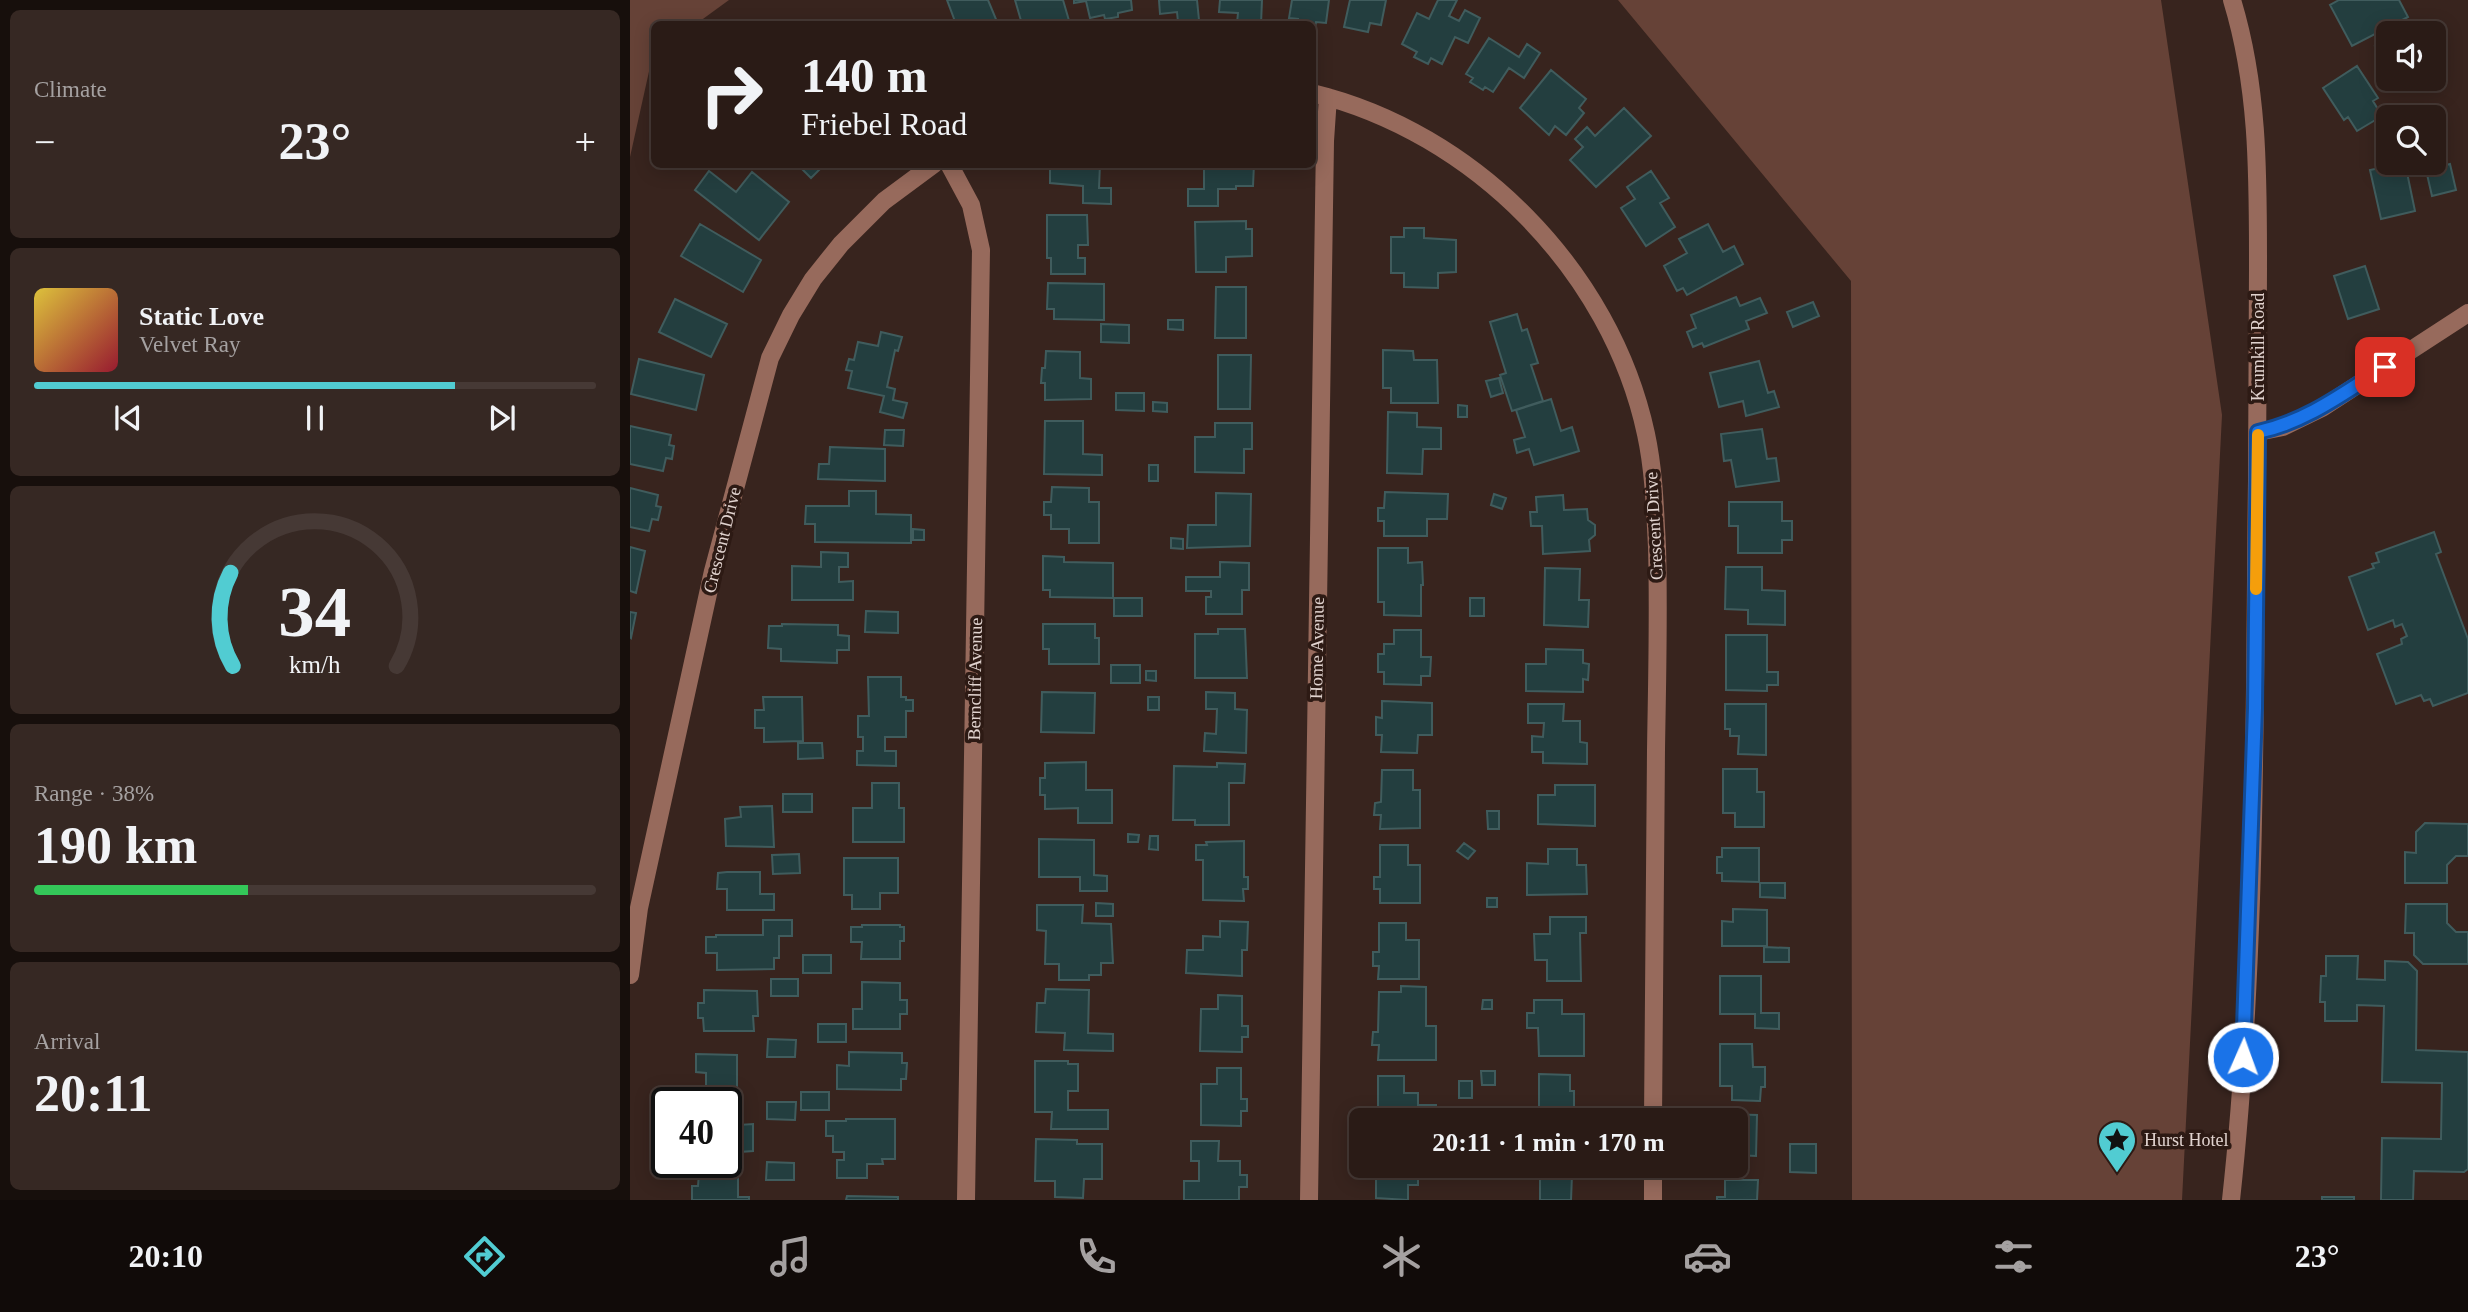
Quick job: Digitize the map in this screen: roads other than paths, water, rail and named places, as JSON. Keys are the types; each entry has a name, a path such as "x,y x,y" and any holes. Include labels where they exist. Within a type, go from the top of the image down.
{"street":[{"name":"Krumkill Road","path":"2231,1200 2243,1057 2248,936 2255,717 2258,432 2256,123 2248,65 2232,0"},
{"name":"Crescent Drive","path":"1320,95 1389,118 1441,149 1496,190 1535,225 1556,249 1592,300 1622,357 1637,397 1647,435 1653,479 1658,578 1653,1108"},
{"name":"Home Avenue","path":"1309,1200 1324,169 1320,95"},
{"name":"Crescent Drive","path":"630,975 639,908 713,571 770,358 791,315 813,279 841,244 884,201 929,168"},
{"name":"Berncliff Avenue","path":"950,168 975,215 981,250 966,1200"},
{"path":"2258,432 2283,427 2322,408 2468,313"},
{"path":"1653,1178 1653,1200"}],"place":[{"name":"Hurst Hotel","path":"2117,1174"}]}
